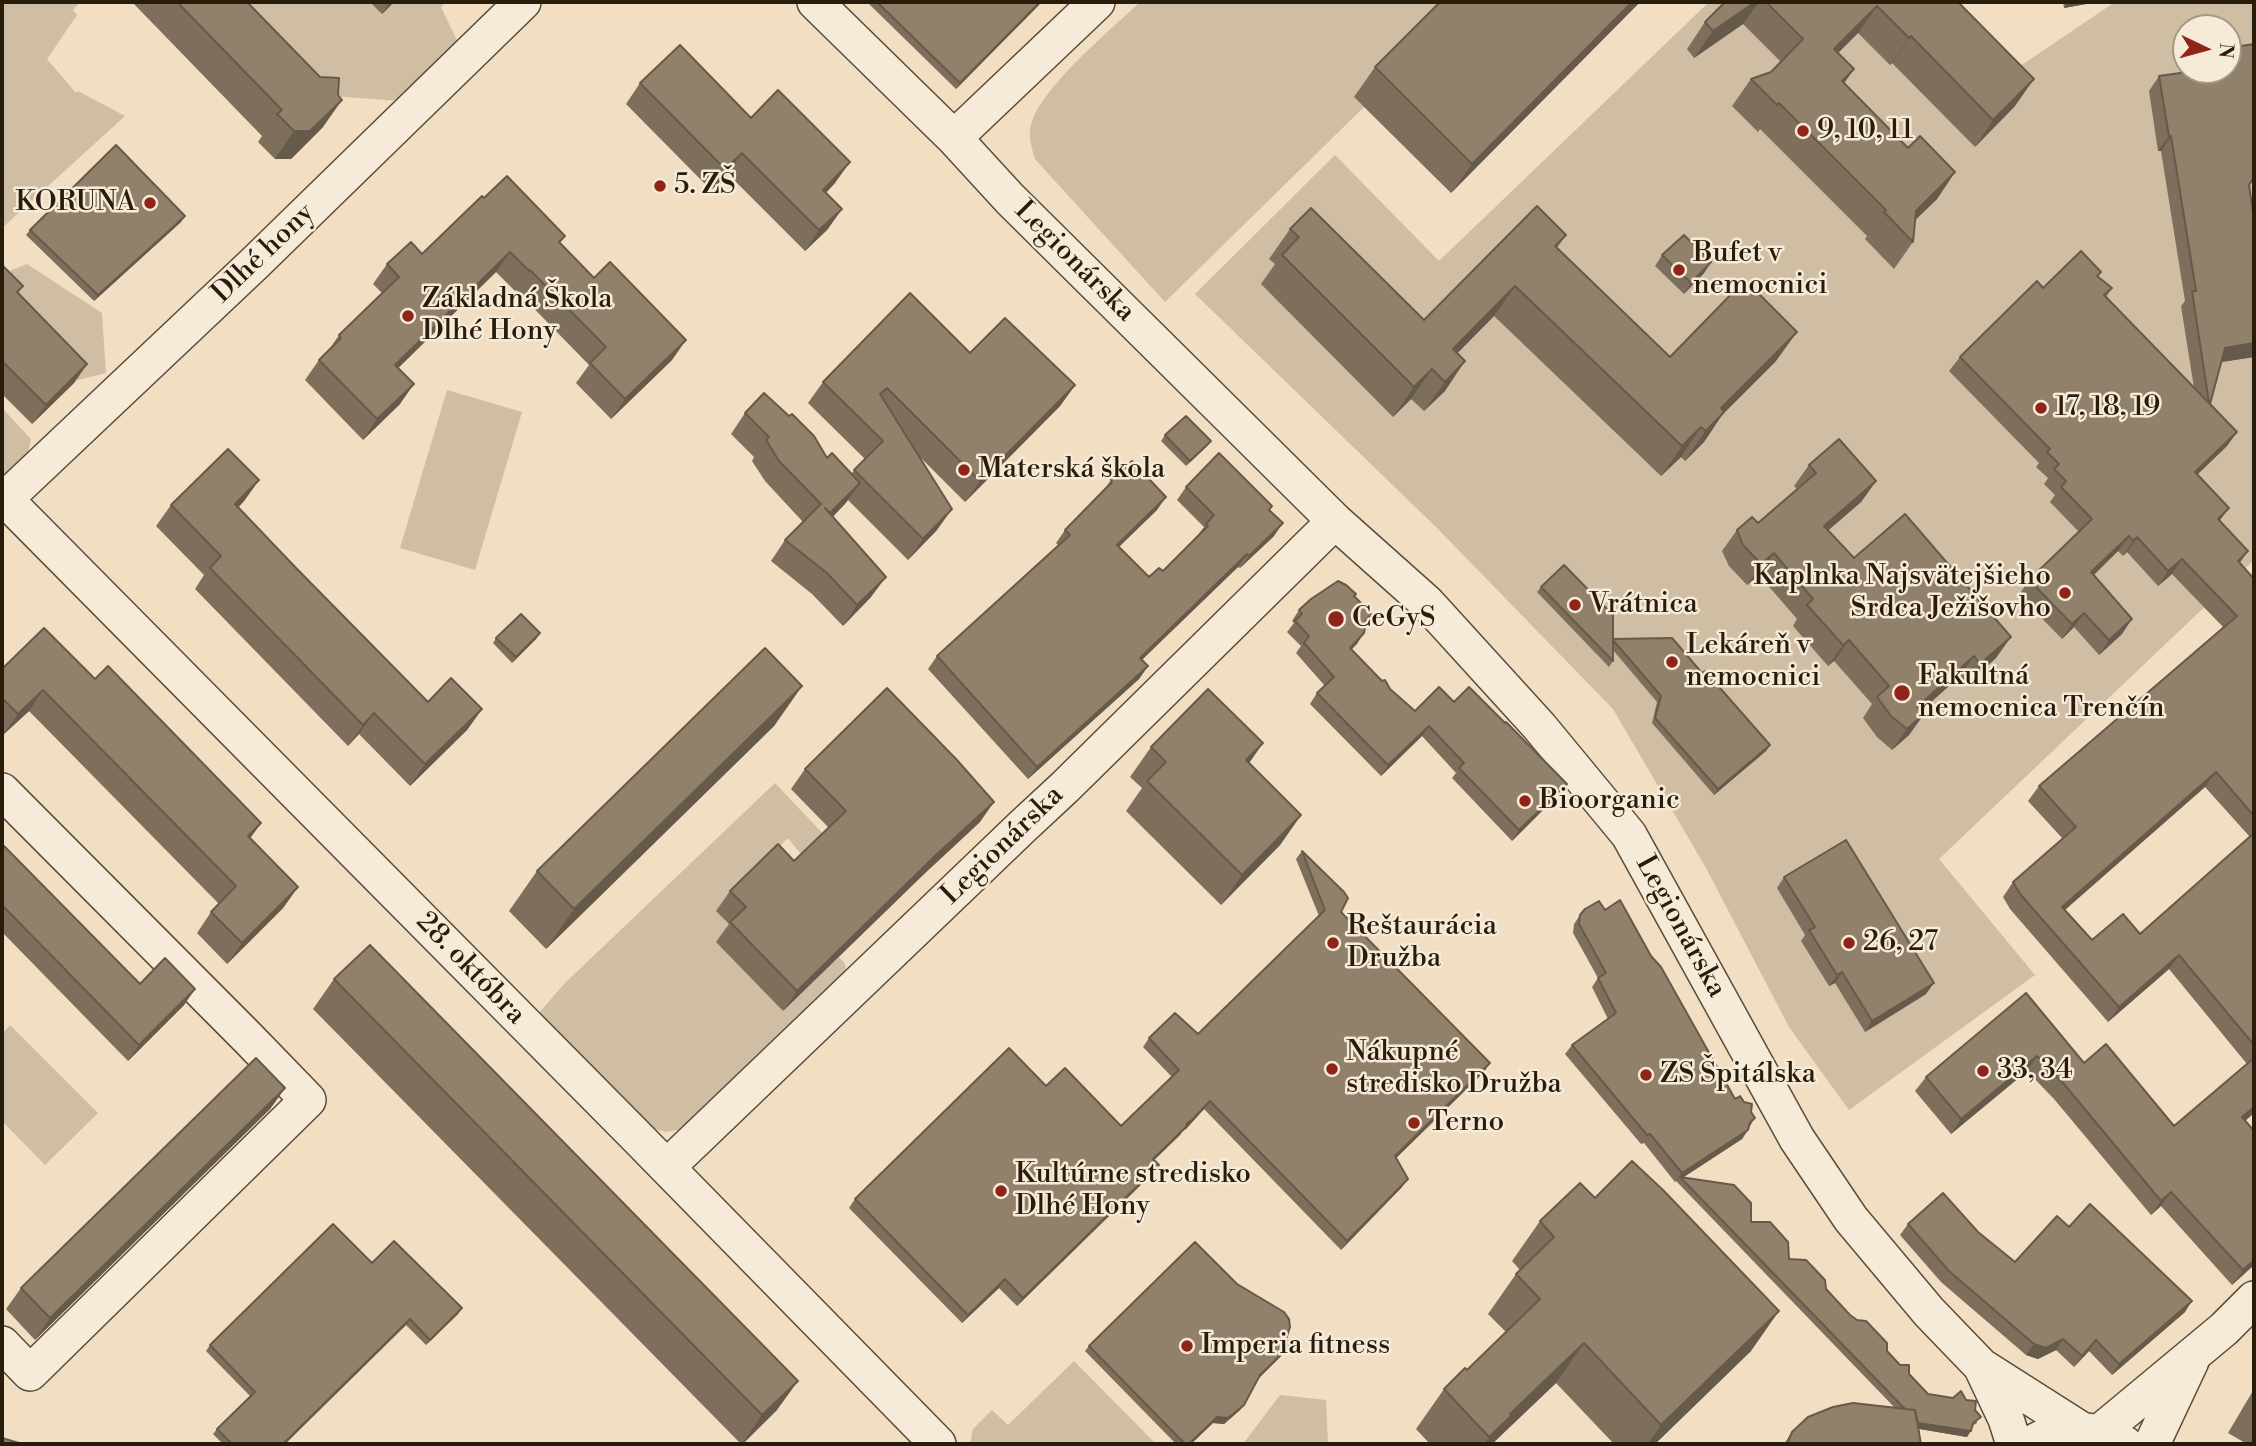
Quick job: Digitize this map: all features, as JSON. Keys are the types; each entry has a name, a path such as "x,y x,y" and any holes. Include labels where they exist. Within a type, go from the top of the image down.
{"street":[{"name":"Dlhé hony","path":"3,499 255,263 523,2"},
{"name":"Legionárska","path":"815,2 1335,521 1427,603 1539,726 1629,835 1797,1139 1851,1219 1928,1312 1981,1366 2102,1435"},
{"path":"954,138 1097,2"},
{"name":"28. októbra","path":"3,499 667,1167 938,1444"},
{"name":"Legionárska","path":"667,1167 1065,787 1335,521"},
{"path":"2,791 308,1100 30,1373 2,1344"},
{"path":"2031,1444 2046,1435 2102,1435 2224,1329 2254,1299"},
{"path":"2152,1444 2193,1355"},
{"name":"Legionárska","path":"1981,1366 2006,1419 2014,1444"}],"shaded area":[{"path":"2,2 80,2 73,10 77,15 47,59 76,93 78,91 125,116 2,228"},
{"path":"210,2 446,2 441,7 472,72 448,100 401,101 317,95"},
{"path":"1140,2 1449,2 1355,98 1364,107 1165,302 1035,159 1030,139 1034,117 1058,82"},
{"name":"Fakultná nemocnica Trenčín","path":"1709,2 1936,2 2007,75 2115,2 2254,2 2254,560 1939,859 2035,975 1849,1110 1789,1027 1706,868 1613,709 1437,528 1195,294 1335,155 1439,261"},
{"path":"27,264 102,313 106,373 78,380 2,287 2,274"},
{"path":"447,390 522,412 475,570 400,548"},
{"path":"2,408 31,439 25,466 2,478"},
{"path":"775,783 827,838 804,858 788,838 717,911 732,927 783,1011 839,957 845,964 846,972 687,1128 666,1132 655,1129 539,1013 565,983"},
{"path":"10,1025 98,1113 45,1165 2,1121 2,1034"},
{"path":"1074,1361 1156,1444 970,1444 973,1429 992,1410 1008,1425"},
{"path":"1280,1395 1326,1400 1328,1444 1243,1444"}],"building":[{"path":"177,2 247,2 320,77 339,78 338,95 342,100 310,131 294,131 277,114 282,110"},
{"path":"877,2 1040,2 960,83"},
{"path":"1440,2 1632,2 1472,164 1375,67"},
{"path":"1725,2 1755,2 1713,31 1705,22"},
{"path":"1766,2 1958,2 2034,79 1993,120 1911,36 1909,38 1877,6 1834,49 1854,69 1842,81 1908,148 1920,136 1955,172 1916,211 1913,242 1884,212 1886,210 1779,103 1777,105 1751,79 1771,72 1803,39"},
{"path":"2254,44 2254,177 2249,185 2254,219 2254,343 2225,348 2210,404 2237,432 2195,472 2229,508 2218,519 2248,551 2238,561 2254,579 2254,816 2216,772 2062,907 2092,940 2123,914 2140,934 2254,833 2254,1045 2179,955 2119,1007 2020,894 2013,882 2076,827 2039,786 2237,616 2182,559 2168,571 2137,537 2133,541 2129,536 2091,572 2132,619 2109,640 2084,613 2072,624 2029,580 2092,519 2061,487 2066,481 2054,469 2059,464 2047,452 2050,449 1960,357 2037,281 2043,288 2081,251 2101,272 2097,276 2112,288 2104,295 2209,403 2192,291 2196,291 2159,76 2172,74 2172,84 2242,84 2242,46"},
{"path":"680,45 751,118 778,90 850,162 823,190 842,209 819,230 742,153 725,169 640,83"},
{"path":"116,145 185,216 98,295 30,230"},
{"name":"Základná Škola Dlhé Hony","path":"507,176 565,236 559,242 594,278 610,262 686,340 625,399 590,363 606,347 510,252 395,365 414,384 377,419 319,360 341,338 339,335 399,277 387,264 411,242 422,254 482,196 484,198"},
{"path":"1537,206 1566,235 1555,246 1670,357 1745,280 1797,332 1721,408 1724,412 1706,431 1701,427 1682,446 1515,286 1453,349 1465,361 1445,382 1432,369 1414,387 1282,255 1299,237 1290,229 1311,208 1424,320"},
{"path":"1684,235 1711,262 1691,283 1662,255"},
{"path":"2,265 23,286 17,292 87,364 46,405 2,361"},
{"path":"910,293 970,353 1005,318 1075,385 980,481 887,388 880,394 952,509 923,539 854,470 883,441 823,382"},
{"path":"764,393 789,416 792,414 814,436 827,458 832,453 860,483 830,513 825,508 886,577 857,605 827,573 785,540 821,504 779,461 766,440 769,437 745,413"},
{"path":"1186,416 1211,441 1190,461 1165,435"},
{"path":"1839,439 1876,481 1824,526 1854,558 1905,514 2011,637 1980,664 1974,656 1917,707 1924,714 1907,729 1891,716 1877,697 1889,686 1849,640 1843,645 1807,605 1813,599 1774,553 1761,564 1743,545 1737,530 1752,517 1758,523 1816,473 1809,465"},
{"path":"228,449 259,480 235,504 297,569 428,702 451,678 482,709 425,764 374,713 363,725 210,568 221,556 171,505"},
{"path":"1219,453 1272,506 1269,510 1283,523 1249,556 1247,554 1140,658 1148,666 1037,767 937,656 1070,535 1065,530 1132,461 1166,497 1117,545 1149,577 1159,568 1163,571 1208,526 1206,524 1214,515 1186,487"},
{"path":"1564,565 1613,615 1613,639 1672,638 1770,745 1718,789 1655,718 1661,696 1613,640 1613,661 1541,587"},
{"path":"1338,581 1356,594 1354,596 1372,614 1366,620 1364,633 1350,648 1382,681 1385,680 1390,689 1415,711 1439,687 1454,702 1469,687 1567,784 1519,830 1459,768 1464,763 1429,726 1388,765 1317,693 1334,677 1304,643 1309,636 1295,621 1302,614 1299,610"},
{"path":"521,614 540,633 516,657 496,638"},
{"path":"44,628 95,679 108,666 261,823 248,836 298,887 242,943 211,912 236,886 43,690 18,714 2,698 2,669"},
{"path":"765,648 802,686 574,909 537,871"},
{"path":"887,688 994,802 797,991 730,922 746,907 730,891 778,844 794,861 846,811 805,769"},
{"path":"1208,689 1263,743 1246,760 1301,815 1242,875 1147,781 1166,762 1151,747"},
{"name":"26, 27","path":"1846,840 1934,983 1872,1021 1842,972 1837,975 1809,930 1815,927 1784,877"},
{"path":"4,846 140,984 165,958 195,989 139,1045 2,905"},
{"path":"1302,851 1348,898 1341,912 1490,1063 1395,1156 1408,1179 1347,1241 1210,1101 1153,1159 1159,1165 1023,1298 1005,1279 968,1315 855,1199 1009,1048 1046,1086 1065,1068 1121,1126 1179,1070 1149,1038 1175,1013 1198,1034 1325,910"},
{"path":"1620,900 1735,1099 1740,1096 1744,1102 1752,1104 1751,1112 1755,1118 1750,1122 1748,1130 1682,1173 1572,1045 1616,1013 1598,978 1606,973 1579,924 1580,915 1599,901 1605,910"},
{"path":"370,945 798,1381 762,1415 334,979"},
{"path":"2026,993 2084,1063 2106,1044 2174,1126 2254,1058 2254,1107 2242,1117 2254,1131 2254,1260 2243,1270 2171,1192 2161,1201 2064,1084 2037,1056 1961,1119 1926,1077"},
{"path":"256,1058 285,1088 50,1318 21,1288"},
{"path":"1632,1161 1779,1311 1661,1425 1584,1343 1489,1437 1444,1389 1540,1299 1516,1274 1554,1237 1540,1221 1580,1183 1595,1198"},
{"path":"1680,1177 1734,1185 1751,1203 1751,1222 1770,1222 1788,1242 1789,1259 1806,1260 1825,1280 1826,1289 1850,1315 1857,1320 1866,1321 1887,1343 1887,1351 1900,1365 1909,1365 1909,1374 1928,1394 1953,1398 1961,1391 1966,1400 1976,1401 1975,1410 1981,1417 1973,1423 1971,1431 1918,1423 1915,1410 1905,1409"},
{"path":"1943,1193 1978,1232 2015,1262 2057,1216 2069,1227 2090,1204 2192,1301 2119,1364 2096,1340 2082,1356 2063,1339 2046,1348 2034,1344 1949,1271 1908,1224"},
{"path":"333,1224 372,1263 394,1241 462,1308 430,1340 410,1319 283,1444 232,1444 217,1429 255,1392 210,1345"},
{"name":"Imperia fitness","path":"1195,1242 1237,1284 1284,1312 1290,1327 1286,1339 1291,1345 1260,1375 1244,1405 1228,1418 1217,1417 1189,1444 1185,1444 1089,1346"},
{"path":"1853,1403 1915,1410 1921,1444 1787,1444 1792,1432 1808,1417 1833,1407"},
{"path":"2,1438 19,1443 44,1444 2,1444"}],"place":[{"name":"9, 10, 11","path":"1803,131"},
{"name":"5. ZŠ","path":"660,186"},
{"name":"KORUNA","path":"150,203"},
{"name":"Bufet v nemocnici","path":"1679,270"},
{"name":"Základná Škola Dlhé Hony","path":"408,316"},
{"name":"17, 18, 19","path":"2041,408"},
{"name":"Materská škola","path":"964,470"},
{"name":"Kaplnka Najsvätejšieho Srdca Ježišovho","path":"2065,593"},
{"name":"Vrátnica","path":"1575,605"},
{"name":"CeGyS","path":"1336,619"},
{"name":"Lekáreň v nemocnici","path":"1672,662"},
{"name":"Fakultná nemocnica Trenčín","path":"1902,693"},
{"name":"Bioorganic","path":"1525,801"},
{"name":"Reštaurácia Družba","path":"1333,943"},
{"name":"26, 27","path":"1849,943"},
{"name":"Nákupné stredisko Družba","path":"1332,1069"},
{"name":"33, 34","path":"1983,1071"},
{"name":"ZS Špitálska","path":"1646,1075"},
{"name":"Terno","path":"1414,1123"},
{"name":"Kultúrne stredisko Dlhé Hony","path":"1001,1191"},
{"name":"Imperia fitness","path":"1187,1346"}]}
